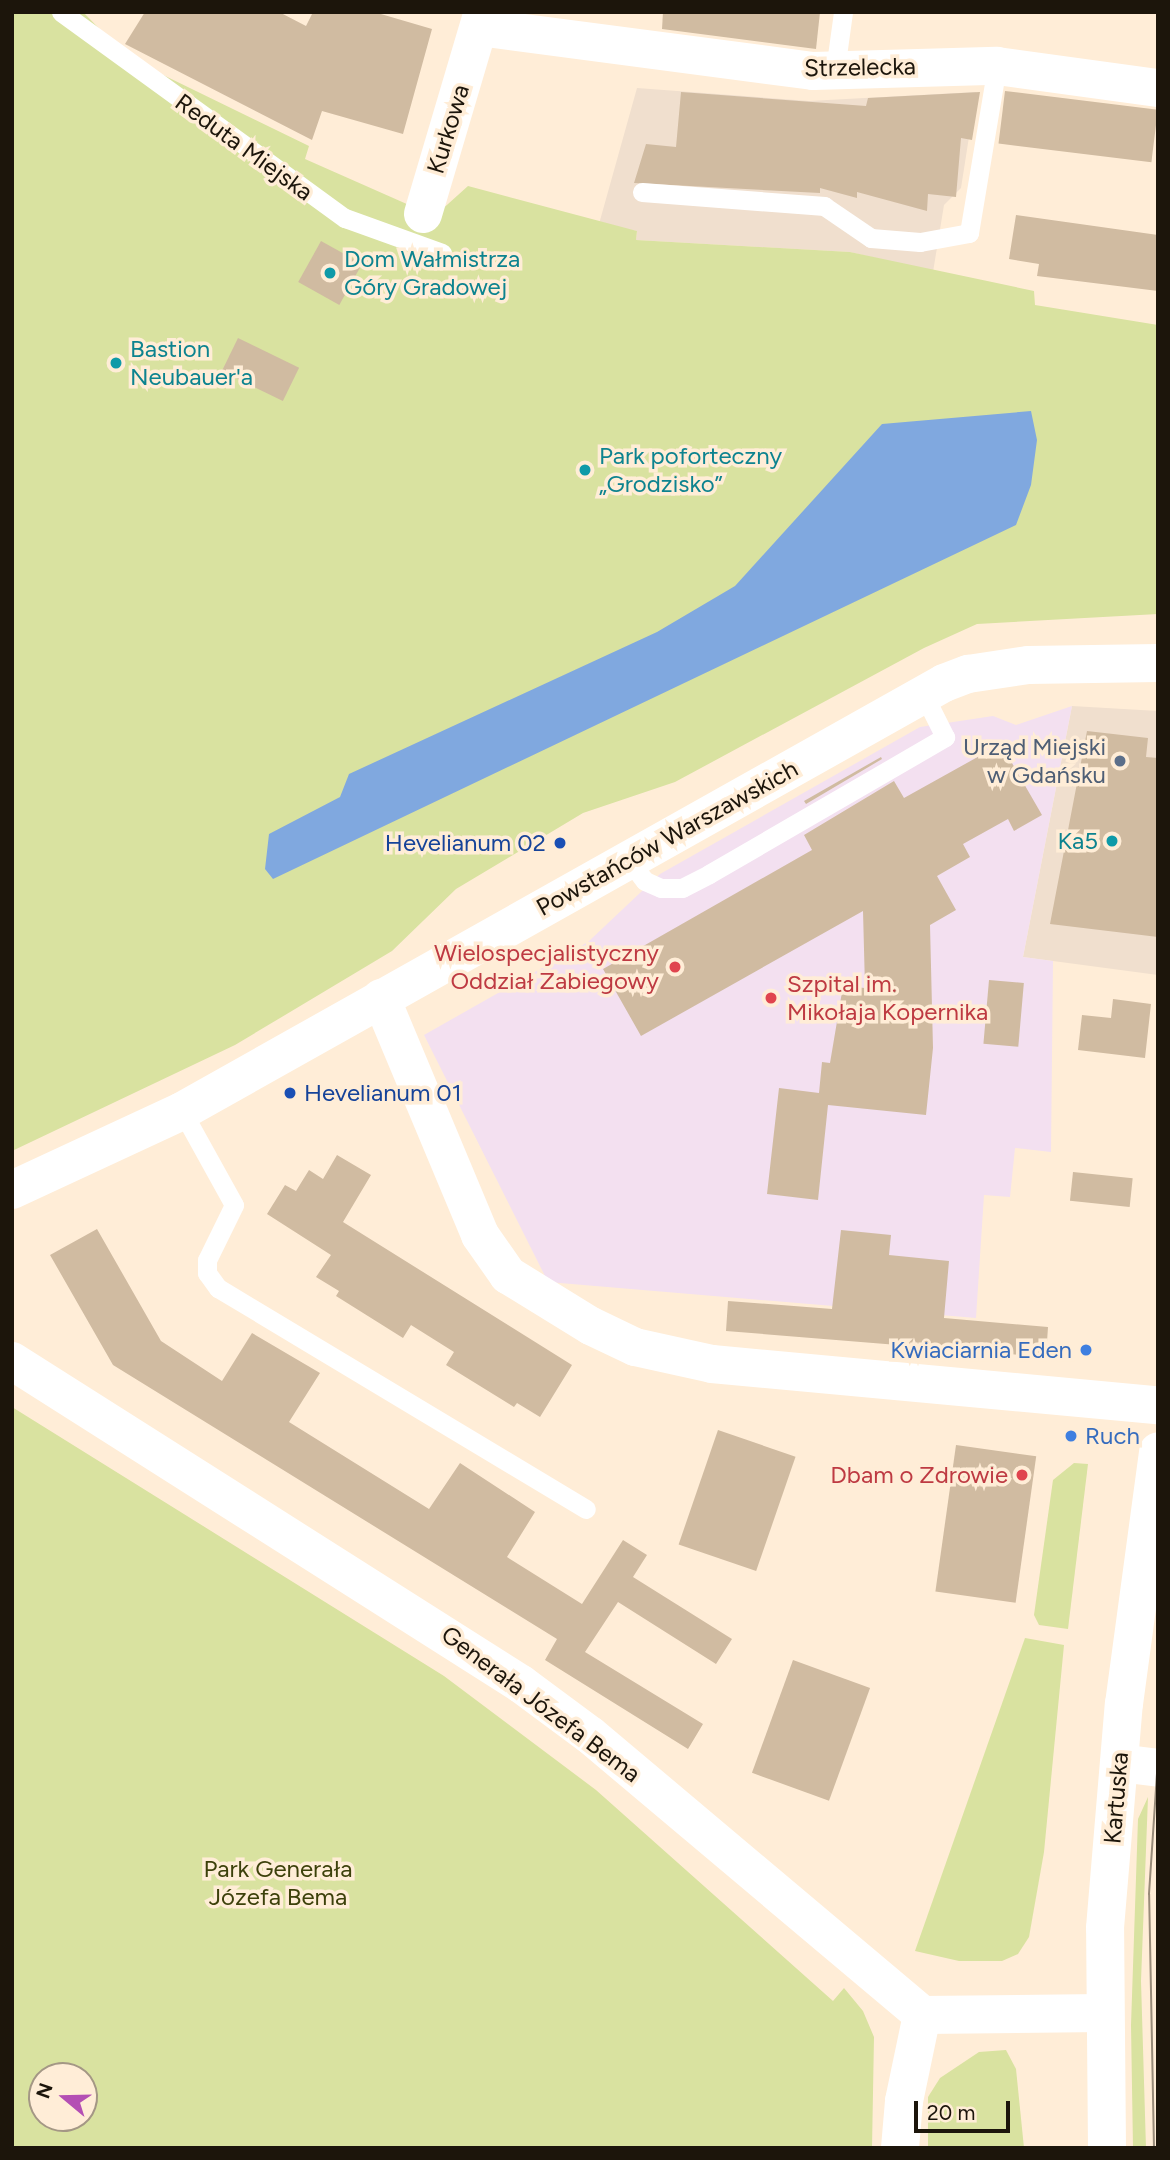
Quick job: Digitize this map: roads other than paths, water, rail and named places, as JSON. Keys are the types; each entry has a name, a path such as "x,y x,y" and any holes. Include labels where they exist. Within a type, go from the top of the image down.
{"street":[{"name":"Kurkowa","path":"418,230 481,20"},
{"name":"Strzelecka","path":"481,20 835,70 997,66 1158,88"},
{"name":"Powstańców Warszawskich","path":"12,1190 182,1111 923,693 968,674 1007,667 1158,663"},
{"path":"382,998 480,1235 508,1275 591,1326 635,1348 712,1364 1158,1405"},
{"name":"Generała Józefa Bema","path":"12,1360 521,1684 590,1735 922,2015"},
{"name":"Kartuska","path":"1107,2148 1105,1928 1119,1763 1158,1451"},
{"path":"1119,1763 1158,1768"},
{"path":"900,2148 904,2101 922,2015 1104,2013"}],"lane":[{"name":"Reduta Miejska","path":"61,12 345,218 418,230 442,253"},
{"path":"835,70 843,12"},
{"path":"642,192 824,206 871,238 920,242 969,233 997,66"},
{"path":"629,860 645,881 661,888 682,888 945,737 923,693"},
{"path":"182,1111 234,1205 207,1260 207,1272 218,1288 586,1509"}],"water":[{"path":"1031,411 1037,440 1031,485 1016,525 273,879 265,869 269,834 340,797 349,774 657,632 735,586 882,424"}],"tram line":[{"path":"1154,2148 1149,1894 1158,1758"}],"place":[{"name":"Dom Wałmistrza Góry Gradowej","path":"330,273"},
{"name":"Bastion Neubauer'a","path":"116,363"},
{"name":"Park poforteczny „Grodzisko”","path":"585,470"},
{"name":"Urząd Miejski w Gdańsku","path":"1120,761"},
{"name":"Ka5","path":"1112,841"},
{"name":"Hevelianum 02","path":"560,843"},
{"name":"Wielospecjalistyczny Oddział Zabiegowy","path":"675,967"},
{"name":"Szpital im. Mikołaja Kopernika","path":"771,998"},
{"name":"Hevelianum 01","path":"290,1093"},
{"name":"Kwiaciarnia Eden","path":"1086,1350"},
{"name":"Ruch","path":"1071,1436"},
{"name":"Dbam o Zdrowie","path":"1022,1475"}],"park label":[{"name":"Park Generała Józefa Bema","path":"278,1883"}]}
